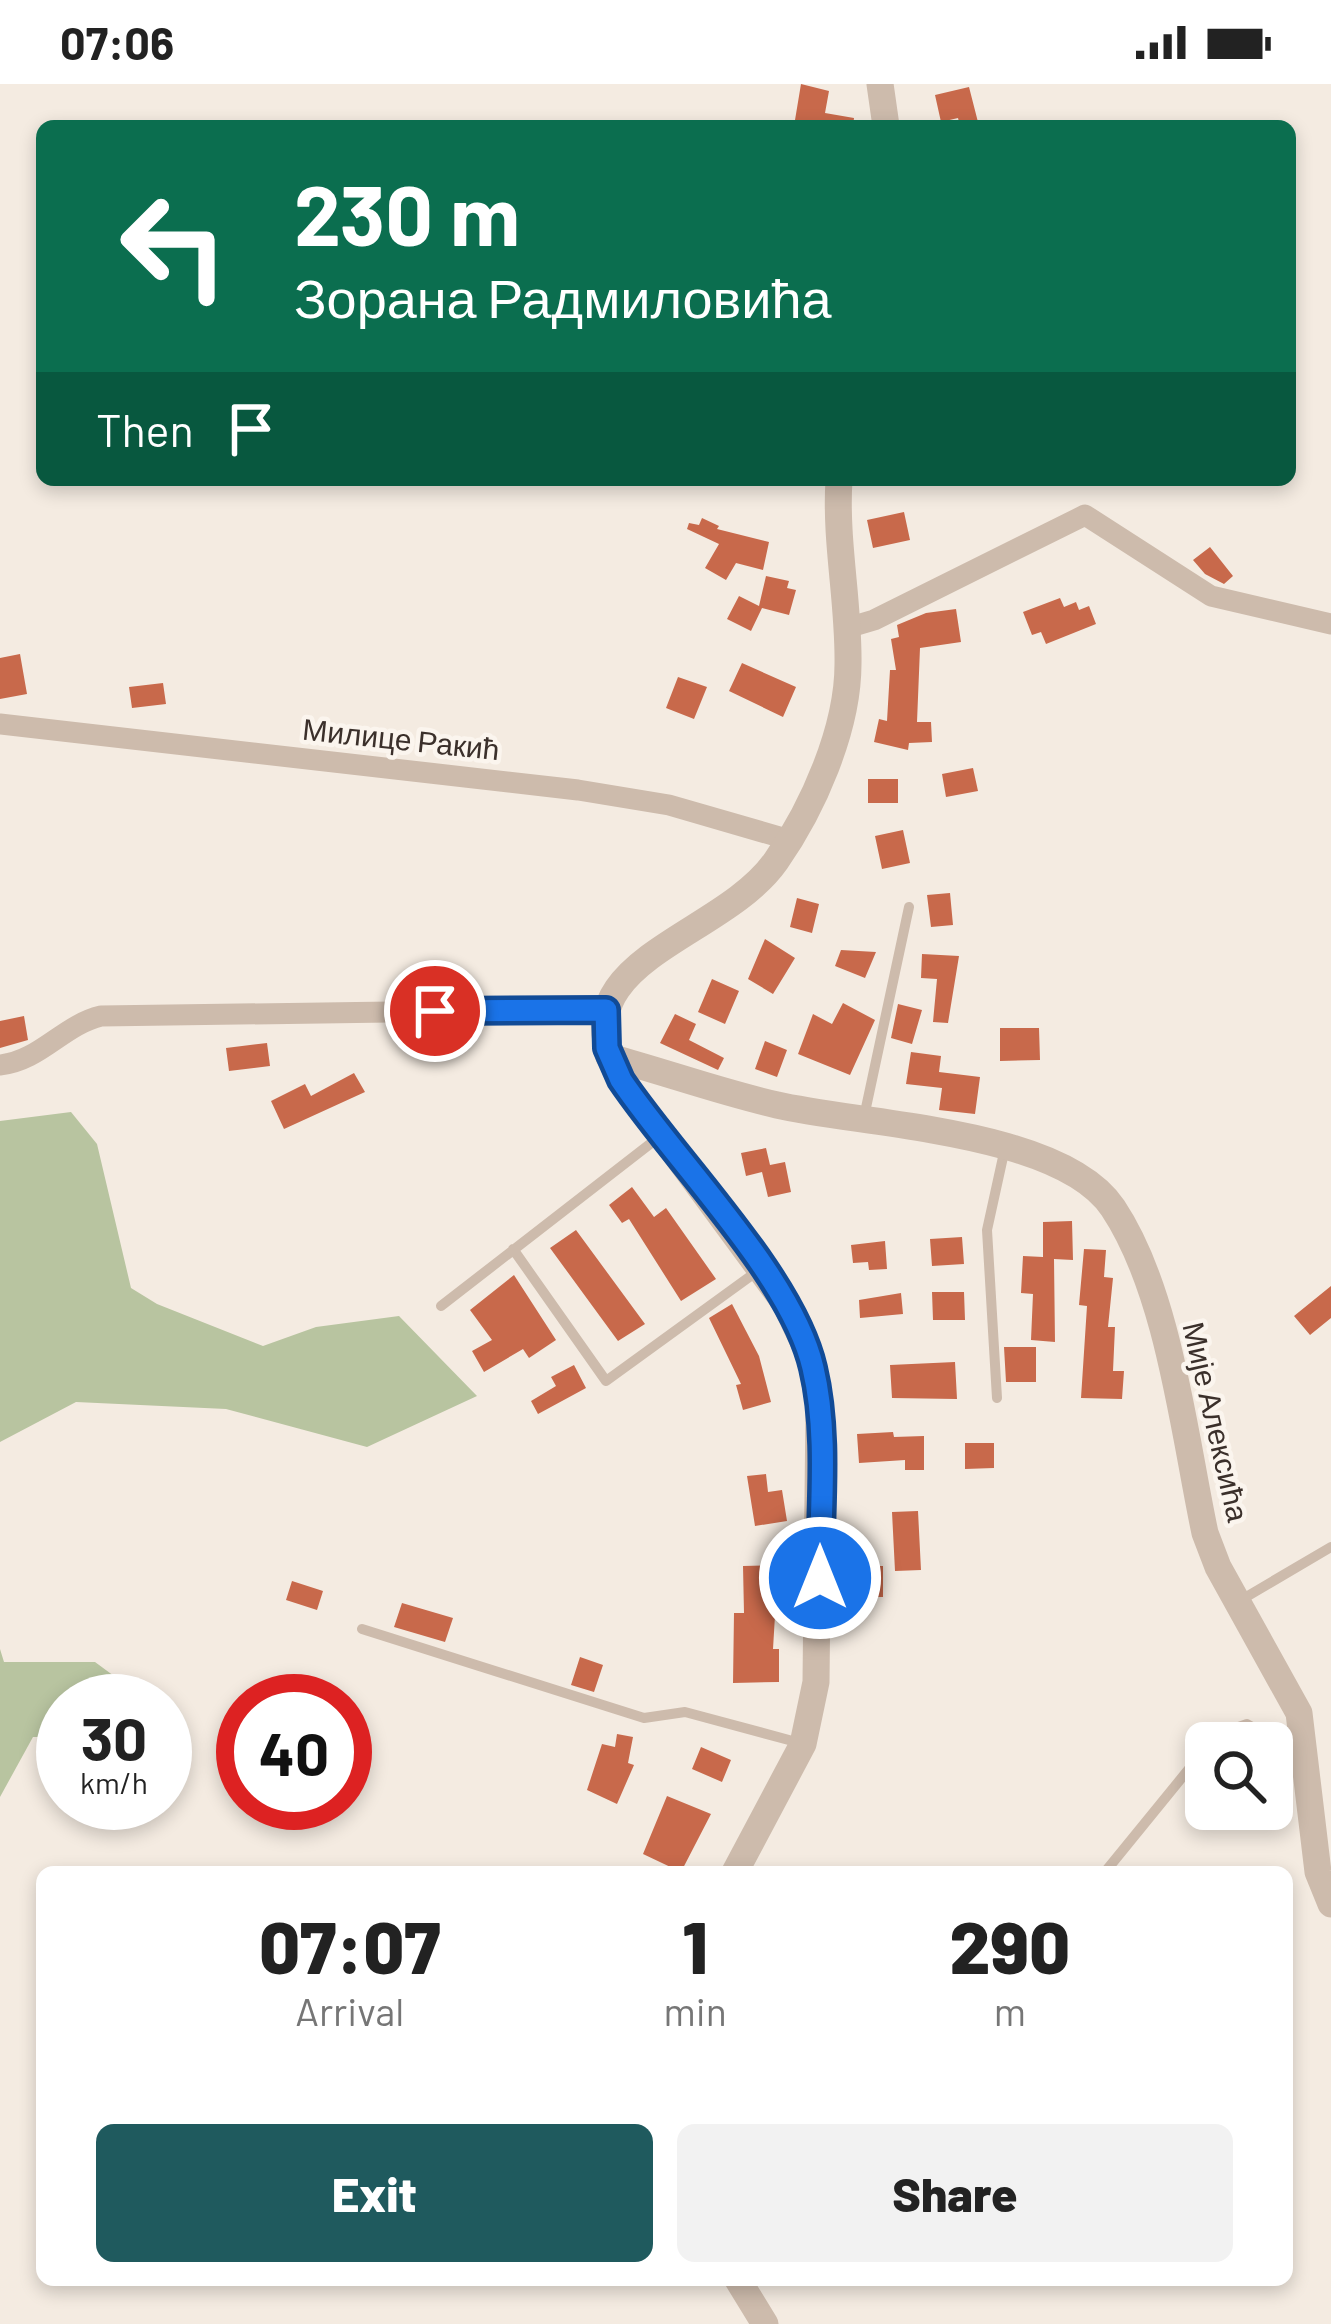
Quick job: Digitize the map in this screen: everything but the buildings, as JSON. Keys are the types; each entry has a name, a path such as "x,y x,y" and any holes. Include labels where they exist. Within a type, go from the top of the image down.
{"street":[{"path":"880,84 885,120"},
{"path":"738,1866 803,1744 814,1702 820,1636 818,1392 800,1330 609,1057 606,1010 625,976 742,899 790,840 843,707 848,669 839,486"},
{"path":"847,628 874,620 1085,515 1211,596 1331,624"},
{"name":"Милице Ракић","path":"0,724 578,790 669,805 790,840"},
{"path":"0,1065 34,1054 81,1022 101,1016 606,1010"},
{"name":"Мије Алексића","path":"609,1057 764,1102 1006,1144 1084,1180 1111,1206 1146,1274 1205,1533 1237,1603 1299,1714 1318,1872 1331,1904"},
{"path":"742,2286 765,2324"}],"lane":[{"path":"863,1120 910,908"},
{"path":"441,1306 662,1135"},
{"path":"997,1398 987,1230 1006,1144"},
{"path":"513,1250 606,1382 761,1268"},
{"path":"1237,1603 1331,1547"},
{"path":"362,1629 644,1718 685,1712 803,1744"},
{"path":"1293,1766 1309,1794"},
{"path":"1110,1866 1185,1773"}],"green space":[{"path":"71,1112 97,1144 131,1288 157,1304 263,1346 316,1327 399,1316 477,1396 367,1447 226,1409 76,1402 0,1442 0,1121"},
{"path":"0,1649 4,1662 95,1662 111,1674 36,1674 36,1737 0,1797"}],"route":[{"path":"435,1011 606,1010 607,1048 621,1080 761,1268 806,1342 819,1406 820,1578"}]}
